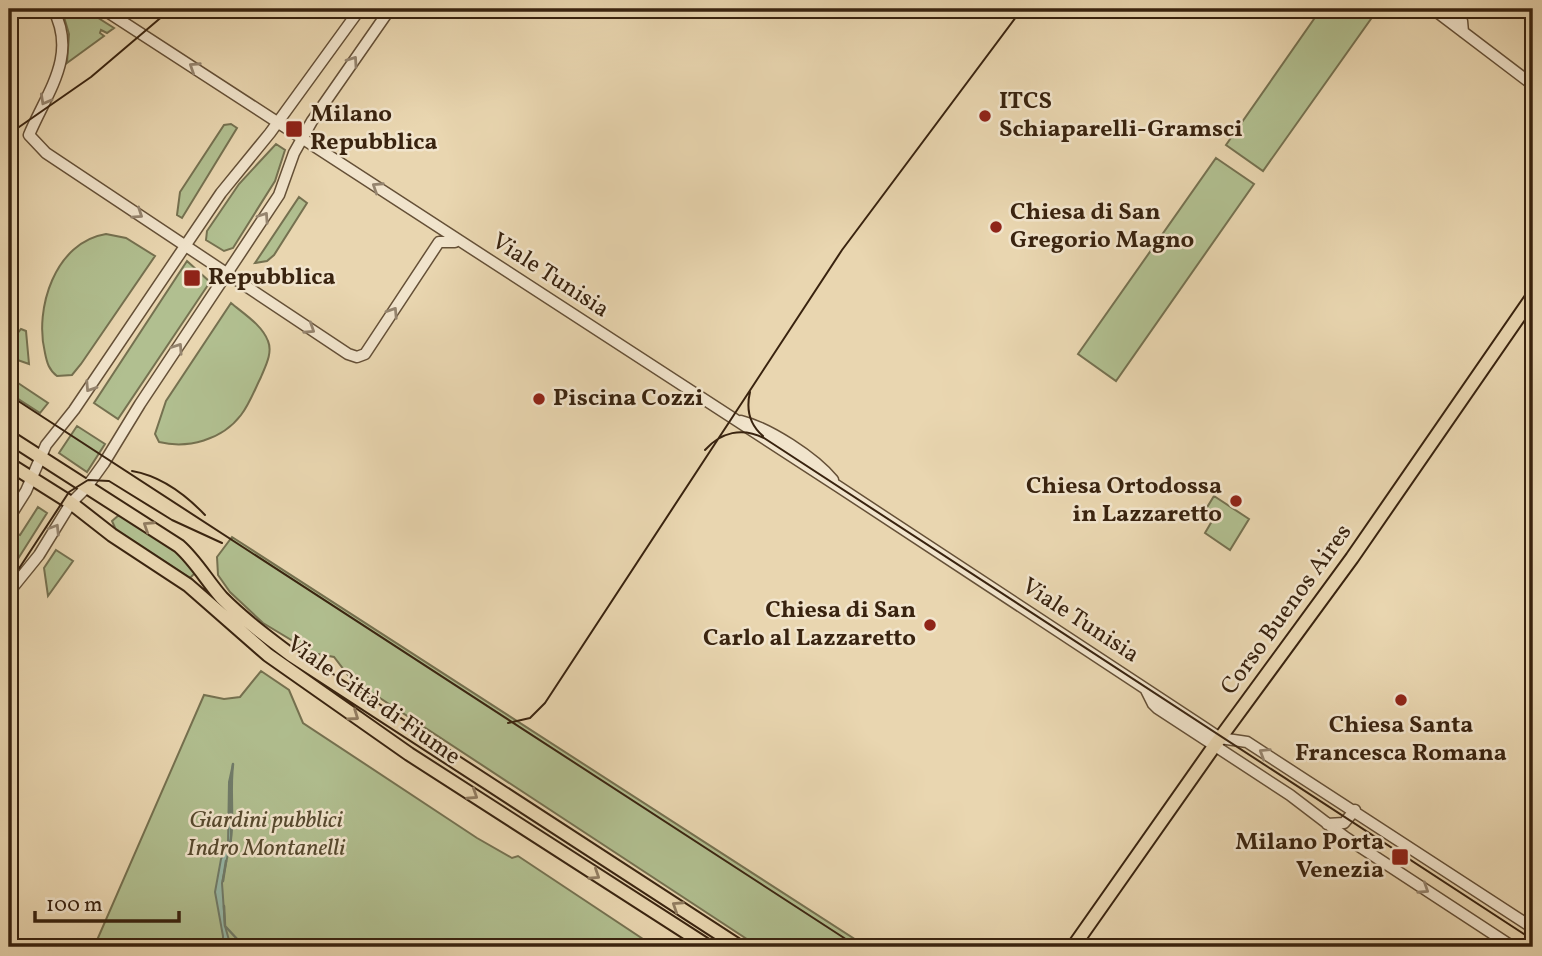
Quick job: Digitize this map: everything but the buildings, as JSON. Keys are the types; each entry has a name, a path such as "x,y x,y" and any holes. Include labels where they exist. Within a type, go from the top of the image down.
{"main road":[{"name":"Corso Buenos Aires","path":"1073,947 1217,741 1352,558 1533,296"},
{"path":"9,437 175,544 194,561 216,600"},
{"path":"9,464 71,503 112,535 188,585 216,600"},
{"name":"Viale Città di Fiume","path":"216,600 291,655 740,947"},
{"name":"Viale Città di Fiume","path":"216,600 268,655 409,754 709,947"}],"street":[{"name":"Viale Tunisia","path":"103,9 839,487 1146,690 1217,741"},
{"path":"9,518 48,441 82,398 221,193 360,9"},
{"path":"9,592 26,573 71,503 86,488 280,192 301,138 390,9"},
{"path":"1433,9 1533,85"},
{"path":"1445,9 1462,22 1463,32"},
{"path":"54,12 63,42 58,72 29,135 44,151 348,355 357,357 365,354 439,243 449,241 462,244"},
{"path":"1217,741 1247,743 1355,810 1533,928"},
{"path":"1217,741 1326,824 1513,947"},
{"path":"1326,824 1344,823 1355,810"}],"green space":[{"path":"67,9 84,9 114,28 107,33 101,30 100,33 104,36 67,63 69,34 64,17"},
{"path":"1321,9 1378,9 1263,171 1226,145"},
{"path":"231,124 237,128 182,218 177,215 180,192 224,125"},
{"path":"276,144 285,150 275,181 233,248 224,251 206,240 207,231 239,184"},
{"path":"1216,158 1254,184 1116,381 1078,354"},
{"path":"299,197 307,203 274,255 267,261 255,263"},
{"path":"106,234 126,238 155,256 81,364 72,375 57,376 48,363 42,336 46,298 52,280 73,250 88,240"},
{"path":"187,261 210,282 118,419 94,403"},
{"path":"231,303 257,325 269,346 266,364 249,402 233,424 214,436 193,443 159,442 155,434 166,401"},
{"path":"21,329 26,331 29,364 9,357 9,344"},
{"path":"9,377 48,403 40,413 9,393"},
{"path":"77,426 105,444 87,472 59,453"},
{"path":"1214,496 1249,519 1230,550 1205,533 1215,516 1206,509"},
{"path":"38,507 47,513 16,562 10,559 17,534 20,535"},
{"path":"119,515 170,547 196,572 190,578 116,530 112,521"},
{"path":"232,537 867,947 835,947 828,943 826,947 759,947 351,679 334,657 313,653 263,623 230,592 218,575 217,557"},
{"path":"56,550 73,561 48,596 44,568"},
{"name":"Giardini pubblici Indro Montanelli","path":"261,671 289,690 303,723 477,838 512,858 518,856 655,947 94,947 204,695 224,699 240,697"}],"shaded area":[{"path":"233,764 230,783 231,839 222,883 225,926 231,947 223,947 215,892 221,859 228,845 229,782"}],"waterway":[{"path":"228,854 232,832 233,764"},
{"path":"223,881 226,861"},
{"path":"224,906 225,926 238,940 240,947"}],"tram line":[{"path":"9,134 91,77 171,9"},
{"path":"508,723 530,718 545,703 842,250 1022,9"},
{"path":"750,392 750,416 763,436"},
{"path":"9,395 858,947"},
{"path":"705,450 718,439 732,433 748,433 764,438 1533,940"},
{"path":"132,471 143,473 172,487 205,515"},
{"path":"9,580 69,492 88,480 109,481 172,520 222,543"}],"place":[{"name":"ITCS Schiaparelli-Gramsci","path":"985,116"},
{"name":"Milano Repubblica","path":"294,129"},
{"name":"Chiesa di San Gregorio Magno","path":"996,227"},
{"name":"Repubblica","path":"192,278"},
{"name":"Piscina Cozzi","path":"539,399"},
{"name":"Chiesa Ortodossa in Lazzaretto","path":"1236,501"},
{"name":"Chiesa di San Carlo al Lazzaretto","path":"930,625"},
{"name":"Chiesa Santa Francesca Romana","path":"1401,700"},
{"name":"Milano Porta Venezia","path":"1400,857"}]}
